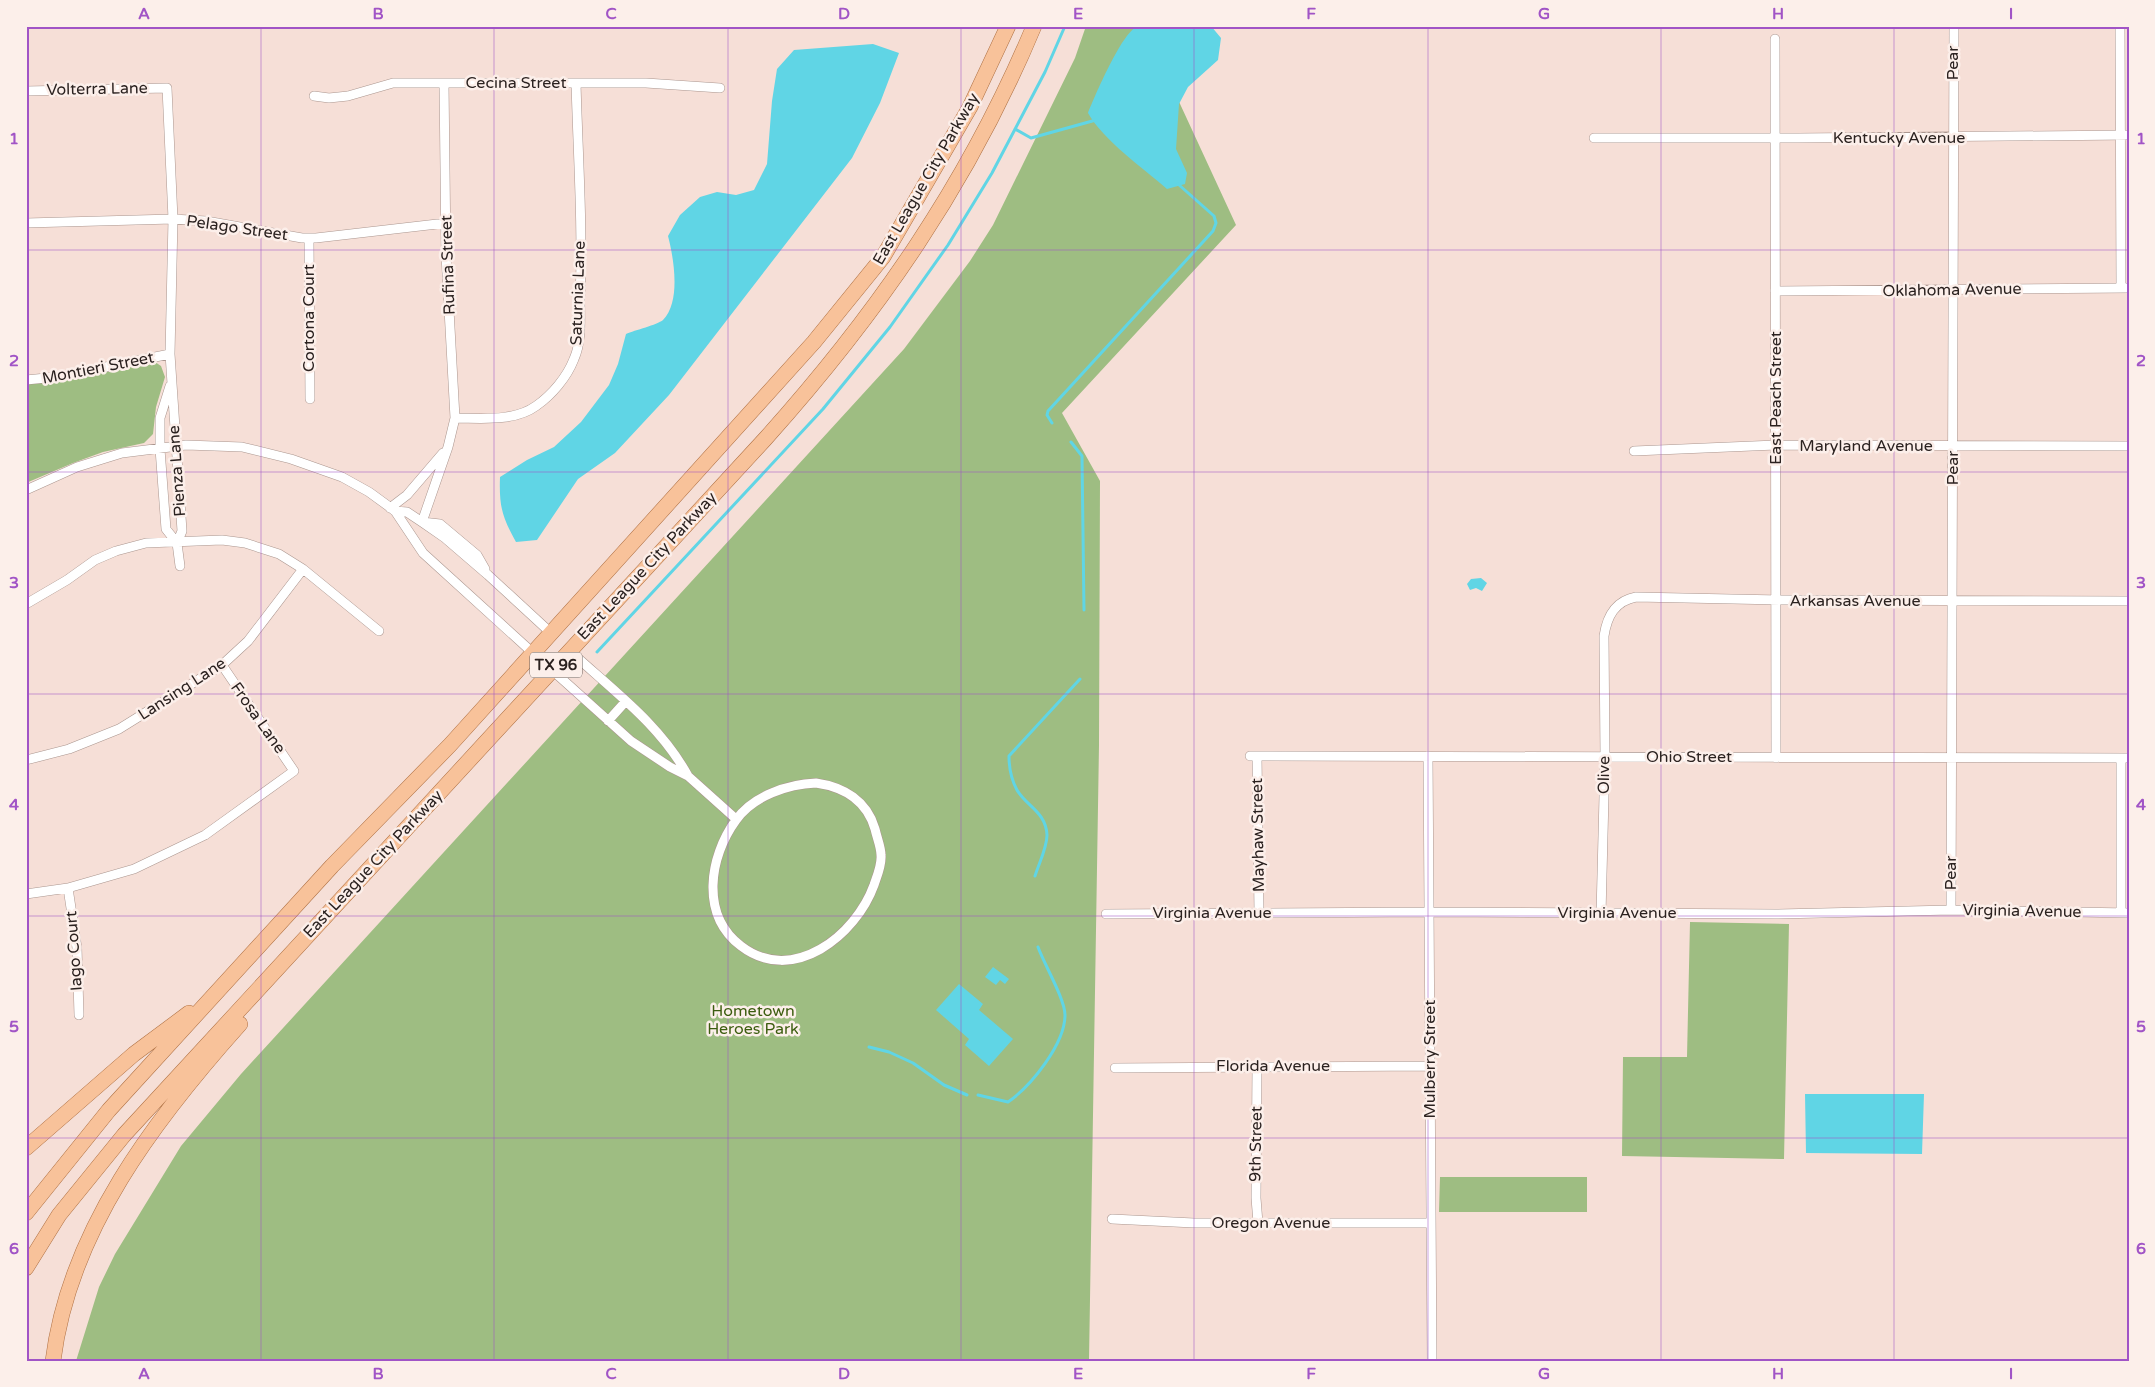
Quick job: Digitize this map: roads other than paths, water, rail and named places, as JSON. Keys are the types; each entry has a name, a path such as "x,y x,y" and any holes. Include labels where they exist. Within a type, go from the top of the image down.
{"main road":[{"name":"East League City Parkway","path":"26,1213 109,1110 332,866 450,745 814,342 883,257 970,107 1008,26"},
{"name":"East League City Parkway","path":"26,1268 59,1215 124,1135 772,431 853,336 914,252 950,193 1002,98 1034,26"},
{"path":"551,633 569,650"},
{"path":"533,653 552,670"},
{"path":"53,1361 63,1313 83,1254 103,1211 127,1171 190,1083 219,1047 323,932 365,872"},
{"path":"26,1148 134,1054 218,991"}],"street":[{"name":"Pear","path":"1951,910 1954,26"},
{"path":"2120,26 2124,135 2125,288"},
{"name":"East Peach Street","path":"1775,39 1776,758"},
{"name":"Rufina Street","path":"422,522 448,447 455,418 446,223 444,82"},
{"name":"Cecina Street","path":"314,96 329,98 348,96 393,83 646,83 720,88"},
{"name":"Saturnia Lane","path":"455,418 502,418 535,407 550,395 575,358 579,338 581,279 576,83"},
{"name":"Volterra Lane","path":"26,91 167,88"},
{"name":"Pienza Lane","path":"167,88 173,219 170,354 172,382 176,448 182,531 176,543 166,529 160,449 160,418 172,382"},
{"name":"Kentucky Avenue","path":"1594,138 2124,135"},
{"name":"Pelago Street","path":"26,223 173,219 206,221 309,238 446,223"},
{"name":"Cortona Court","path":"309,238 310,399"},
{"name":"Oklahoma Avenue","path":"1775,291 2125,288"},
{"name":"Montieri Street","path":"26,380 56,377 170,354"},
{"path":"26,490 78,466 122,453 176,448 186,445 242,447 291,459 342,477 369,492 392,509 423,553 533,653"},
{"name":"Maryland Avenue","path":"1634,451 1776,445 2129,446"},
{"name":"Rufina Street","path":"392,509 407,495 448,447"},
{"path":"392,509 407,512 445,538 551,633"},
{"path":"26,604 96,560 116,551 146,543 222,540 245,543 279,554 303,569 379,631"},
{"path":"176,543 180,566"},
{"name":"Lansing Lane","path":"26,760 68,749 119,729 222,666 248,641 303,569"},
{"name":"Arkansas Avenue","path":"1604,636 1611,612 1623,601 1630,599 2129,601"},
{"name":"Olive","path":"1601,914 1605,757 1604,636"},
{"path":"569,650 662,735 678,756 688,776"},
{"name":"Frosa Lane","path":"68,888 134,868 205,835 294,771 222,666"},
{"path":"552,670 608,721 646,752 688,776 736,819"},
{"path":"608,721 626,701"},
{"name":"Ohio Street","path":"1254,756 2125,758"},
{"name":"Mayhaw Street","path":"1254,756 1259,913"},
{"name":"Mulberry Street","path":"1428,756 1432,1361"},
{"path":"2125,758 2125,913"},
{"path":"797,784 826,785 840,789 853,796 865,809 873,823 881,856 879,872 867,901 848,928 827,946 815,952 781,961 752,953 733,940 718,920 712,883 720,850 736,819 769,794 797,784"},
{"path":"26,894 68,888"},
{"name":"Iago Court","path":"68,888 76,948 78,1015"},
{"name":"Virginia Avenue","path":"1106,914 1430,912 1775,914 1951,910 2125,913"},
{"name":"9th Street","path":"1257,1066 1256,1198 1258,1222"},
{"name":"Florida Avenue","path":"1115,1068 1431,1066"},
{"name":"Oregon Avenue","path":"1112,1219 1194,1223 1430,1223"}],"water":[{"path":"1143,26 1211,26 1221,38 1218,60 1188,87 1179,104 1176,149 1187,173 1185,184 1167,189 1113,144 1088,113 1117,52 1131,31"},
{"path":"873,44 899,53 880,103 852,158 669,395 615,453 578,479 537,540 516,542 502,511 500,477 527,460 554,447 581,422 609,385 618,364 626,334 660,322 669,312 674,292 674,268 668,236 680,215 700,197 717,192 736,195 754,190 767,164 772,101 777,69 794,50"},
{"path":"1481,578 1487,583 1482,591 1476,588 1470,590 1467,584 1471,579"},
{"path":"993,967 1009,979 1005,984 1000,980 996,985 985,977"},
{"path":"959,984 983,1004 979,1010 1013,1039 989,1066 965,1045 969,1039 936,1010"},
{"path":"1805,1094 1924,1094 1922,1154 1806,1153"}],"waterway":[{"path":"597,652 823,409 890,327 948,245 992,173 1045,72 1065,26"},
{"path":"1015,129 1031,138 1096,120"},
{"path":"1052,423 1047,415 1048,411 1213,231 1216,223 1214,216 1178,184"},
{"path":"1071,442 1082,456 1084,610"},
{"path":"1035,876 1046,845 1046,827 1039,815 1017,790 1013,782 1009,756 1080,679"},
{"path":"978,1095 1008,1102 1027,1086 1036,1075 1059,1039 1065,1015 1064,1008 1038,947"},
{"path":"869,1047 889,1052 913,1063 944,1085 967,1095"}],"park label":[{"name":"Hometown Heroes Park","path":"753,1020"}]}
